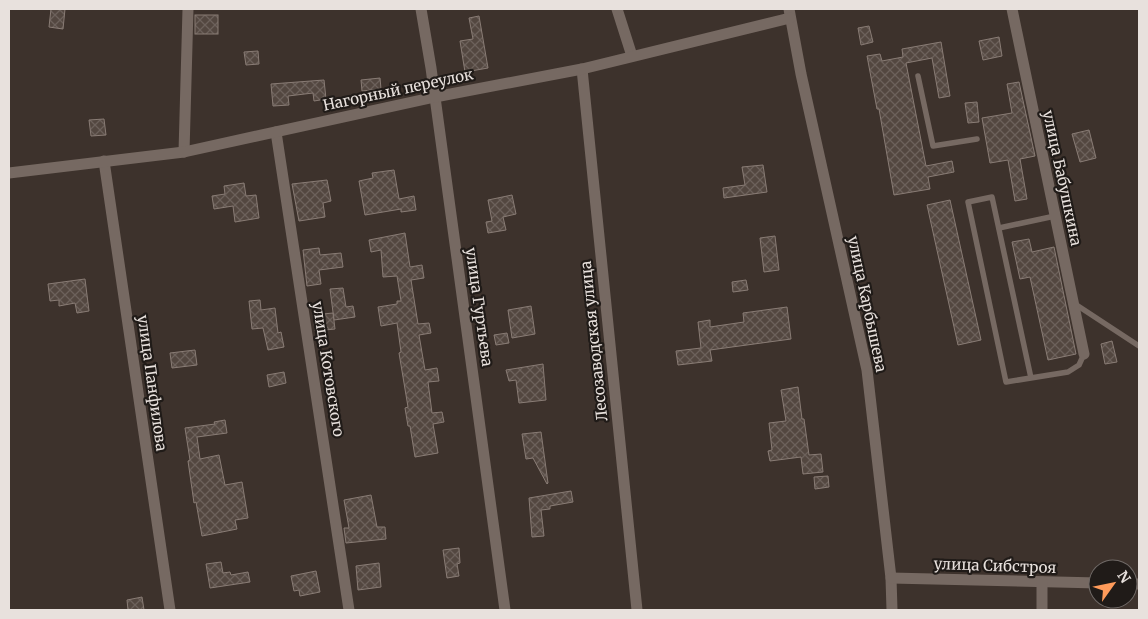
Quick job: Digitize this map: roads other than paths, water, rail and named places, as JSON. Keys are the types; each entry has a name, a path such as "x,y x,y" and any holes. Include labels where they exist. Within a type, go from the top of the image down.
{"street":[{"path":"184,152 188,9"},
{"name":"улица Гуртьева","path":"420,9 435,97 505,610"},
{"path":"617,9 632,56"},
{"name":"улица Бабушкина","path":"1012,9 1084,354"},
{"name":"Нагорный переулок","path":"9,173 104,160 184,152 435,97 582,68 789,13"},
{"name":"улица Карбышева","path":"789,13 867,370 891,578 892,610"},
{"name":"Лесозаводская улица","path":"582,68 637,610"},
{"name":"улица Котовского","path":"276,132 349,610"},
{"name":"улица Панфилова","path":"104,160 170,610"},
{"name":"улица Сибстроя","path":"891,578 1088,583"},
{"path":"1042,582 1042,610"}],"lane":[{"path":"918,76 933,146 977,139"},
{"path":"1031,378 992,197 968,202 1006,382 1031,378 1068,372 1079,365 1084,354"},
{"path":"999,228 1055,216"},
{"path":"1073,303 1139,346"}]}
